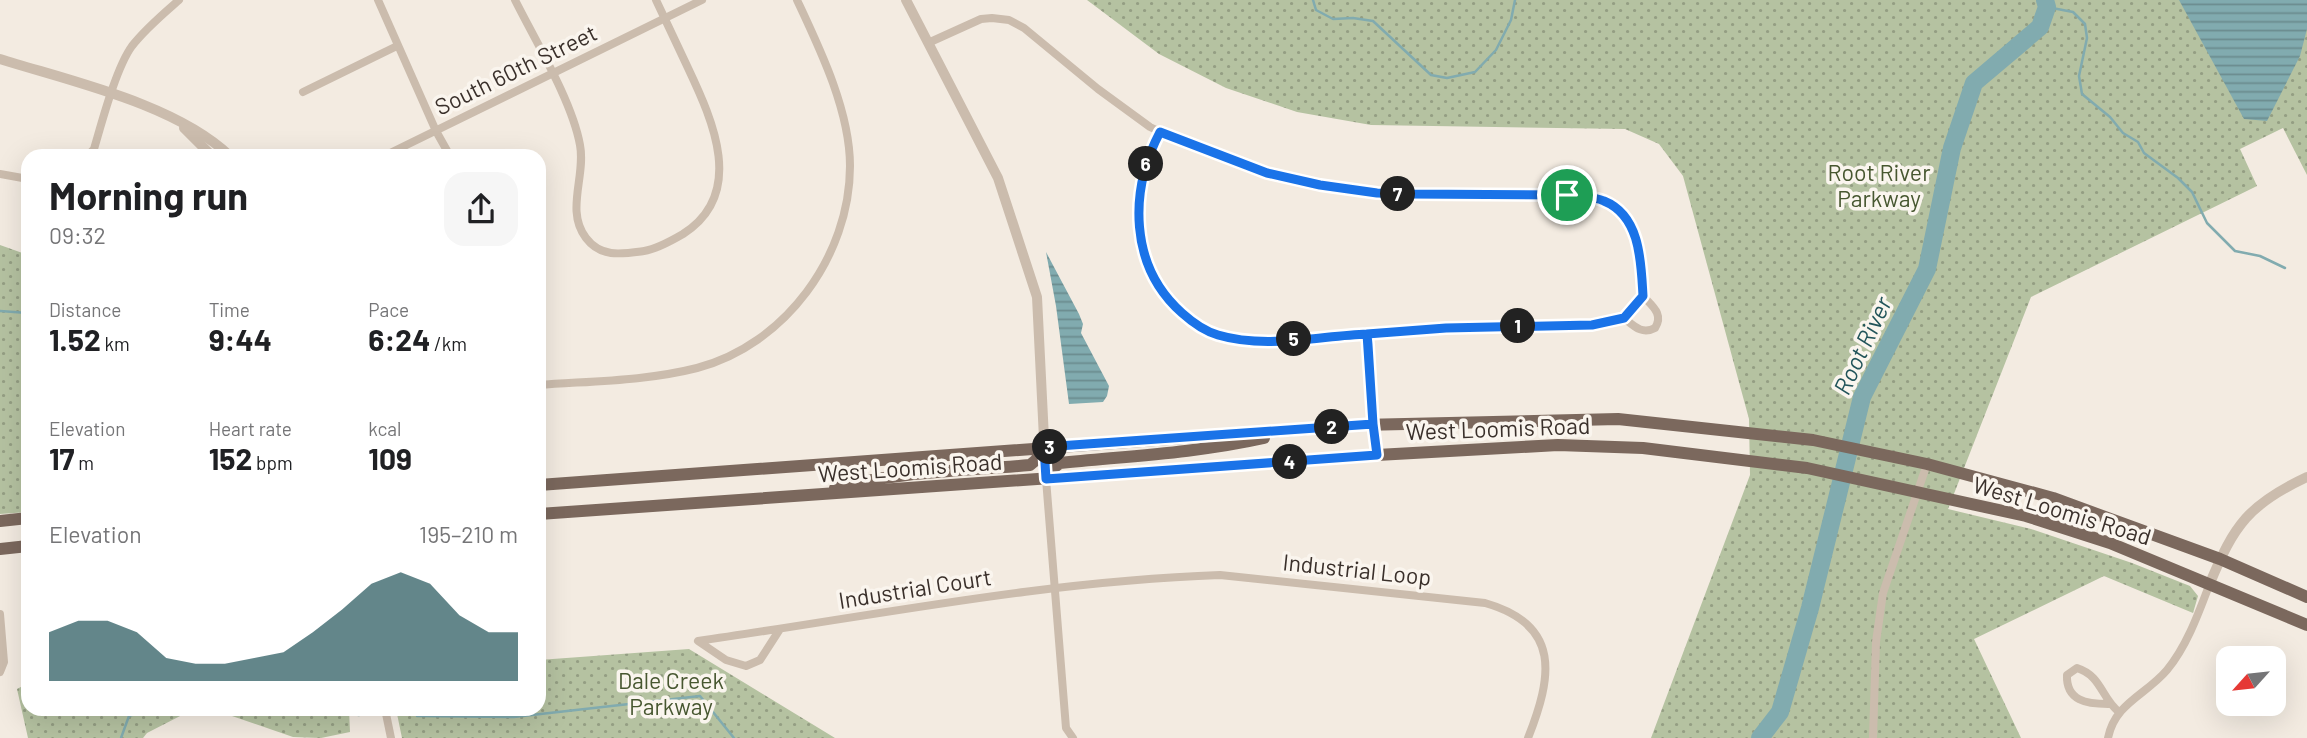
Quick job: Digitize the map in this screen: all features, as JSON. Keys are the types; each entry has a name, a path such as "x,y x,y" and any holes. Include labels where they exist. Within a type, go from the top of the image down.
{"main road":[{"name":"West Loomis Road","path":"546,484 1373,424 1618,419 1803,439 1927,464 2053,498 2220,559 2307,597"},
{"path":"1046,479 1060,463 1156,456 1227,447 1306,429"},
{"name":"West Loomis Road","path":"546,514 1377,455 1558,445 1643,448 1802,468 2026,516 2110,543 2307,625"},
{"path":"807,496 861,481 936,471 1030,465 1044,447"},
{"path":"546,489 572,482"},
{"path":"0,521 21,520"},
{"path":"0,548 21,546"}],"street":[{"path":"94,149 111,94 130,48 179,0"},
{"path":"379,0 397,46 446,149"},
{"path":"515,0 575,125 581,148 576,211 579,226 597,250 617,254 649,250 673,240 698,224 713,202 719,182 720,162 713,127 702,97 656,0"},
{"name":"South 60th Street","path":"399,149 702,0"},
{"path":"546,385 654,377 699,367 738,352 778,324 803,297 825,264 839,230 847,197 850,164 843,120 832,78 797,0"},
{"path":"906,0 998,178 1037,297 1046,479 1066,727 1073,738"},
{"path":"928,43 981,19 1009,20 1024,28 1098,89 1160,132 1267,173 1320,185 1377,193 1567,195 1603,200 1620,211 1632,229 1640,257 1643,296 1659,318 1655,328 1645,332 1624,318"},
{"path":"303,92 397,46"},
{"path":"0,59 146,106 205,135 222,149"},
{"path":"179,122 205,149"},
{"path":"1160,132 1149,154 1138,196 1138,224 1147,265 1167,300 1193,322 1218,335 1252,341 1446,328 1592,325 1624,318 1643,296"},
{"path":"0,174 21,178"},
{"path":"1367,334 1377,455"},
{"path":"1873,738 1877,642 1883,593 1927,464"},
{"path":"2108,738 2111,725 2119,712 2167,670 2179,653 2236,529 2248,514 2267,500 2307,477"},
{"name":"Industrial Loop","path":"1055,588 1220,575 1485,603 1504,608 1518,616 1536,636 1547,666 1543,696 1528,738"},
{"name":"Industrial Court","path":"780,629 760,660 746,666 726,660 698,641 1055,588"},
{"path":"0,614 4,662 0,672"},
{"path":"2108,704 2105,692 2089,672 2077,668 2067,675 2067,686 2072,695 2092,704 2108,704 2119,712"},
{"path":"386,716 391,738"}],"green space":[{"name":"Root River Parkway","path":"1087,0 2307,0 2307,175 2283,128 2240,149 2257,186 2031,297 1948,509 2031,529 2190,586 2198,596 2193,613 2104,576 1974,639 2021,738 1651,738 1750,475 1749,419 1683,176 1659,144 1625,129 1371,125 1297,112 1226,88 1159,54"},
{"path":"0,245 21,252 21,512 0,514"},
{"name":"Dale Creek Parkway","path":"689,649 835,738 402,738 397,716 546,716 546,659"},
{"path":"21,687 21,707 17,689"},
{"path":"23,716 180,716 147,733 143,738 28,738"},
{"path":"232,716 349,716 350,732 321,738 293,737"}],"water":[{"path":"2179,0 2307,0 2307,29 2300,56 2267,121 2244,119"},
{"path":"1046,252 1079,314 1083,324 1081,333 1109,386 1103,402 1069,404"}],"waterway":[{"path":"1313,0 1316,10 1333,19 1373,21 1431,75 1447,78 1475,72 1496,50 1511,20 1515,0"},
{"name":"Root River","path":"1760,738 1780,712 1810,608 1862,397 1927,269 1952,148 1974,83 2040,27 2047,7 2045,0"},
{"path":"2047,7 2073,12 2085,24 2087,38 2079,76 2082,94 2110,117 2123,133 2138,142 2144,153 2192,192 2207,223 2235,251 2260,256 2285,268"},
{"path":"0,311 21,312"},
{"path":"546,713 700,696 734,738"},
{"path":"121,738 129,716"},
{"path":"417,716 523,716"}],"route":[{"path":"1567,195 1358,191 1267,173 1160,132 1149,154 1138,196 1138,224 1147,265 1167,300 1205,330 1252,341 1367,334 1377,455 1046,479 1044,447 1373,424 1367,334 1446,328 1592,325 1624,318 1643,296 1640,257 1628,219 1603,200 1567,195"}]}
